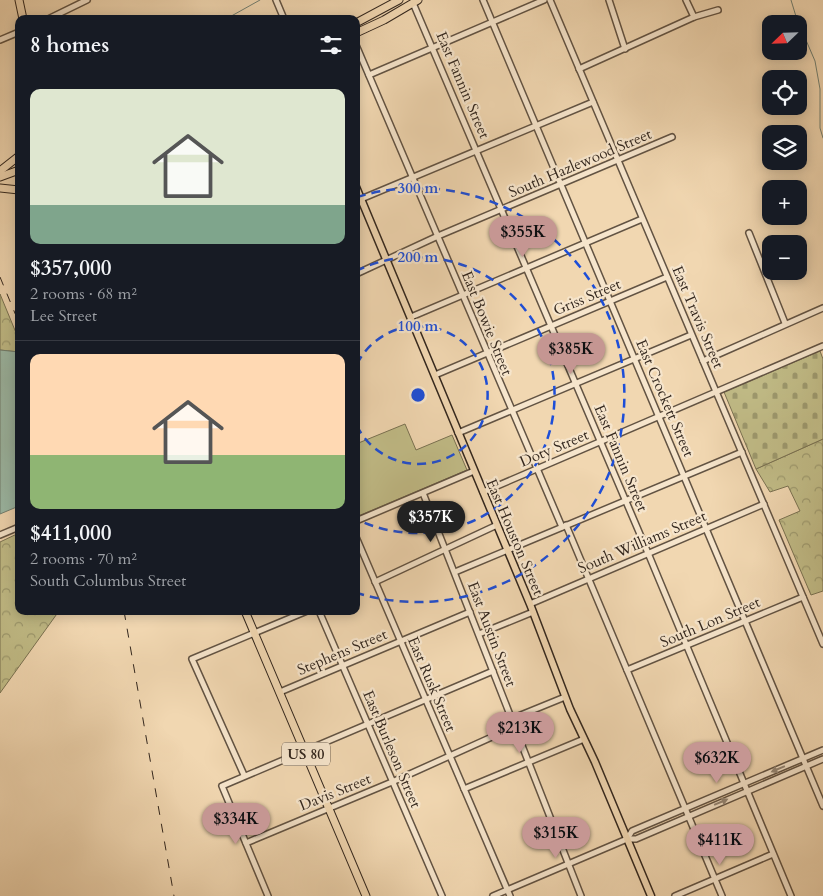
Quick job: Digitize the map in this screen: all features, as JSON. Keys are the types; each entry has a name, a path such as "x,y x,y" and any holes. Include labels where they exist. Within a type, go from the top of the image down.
{"highway":[{"path":"19,0 22,15"},
{"path":"360,21 398,0"},
{"path":"360,32 370,28 416,2"},
{"path":"0,172 15,159"},
{"path":"0,178 15,172"},
{"path":"0,188 15,190"},
{"name":"US 80","path":"247,615 366,896"}],"main road":[{"name":"East Houston Street","path":"361,199 530,604 565,697 652,896"}],"street":[{"path":"56,15 87,0"},
{"path":"276,0 282,15"},
{"name":"East Crockett Street","path":"483,0 823,806"},
{"path":"369,75 544,0"},
{"name":"East Travis Street","path":"550,0 691,335 803,596 820,631 823,644"},
{"path":"609,0 625,49"},
{"path":"686,0 694,18"},
{"name":"East Fannin Street","path":"416,2 433,47 626,500 791,896"},
{"path":"579,69 694,18 718,10"},
{"path":"0,40 15,34"},
{"name":"East Bowie Street","path":"360,54 510,411 588,579 722,896"},
{"path":"361,199 593,102"},
{"name":"South Hazlewood Street","path":"360,272 438,236 672,137"},
{"path":"411,317 642,218"},
{"path":"749,233 785,323"},
{"name":"Griss Street","path":"434,375 667,277"},
{"path":"703,361 785,323 823,308"},
{"path":"458,433 691,335"},
{"name":"Doty Street","path":"483,492 823,346"},
{"path":"455,572 742,452"},
{"path":"360,519 474,471"},
{"name":"East Austin Street","path":"423,493 567,865 581,896"},
{"name":"South Williams Street","path":"530,604 764,504"},
{"path":"375,582 497,525"},
{"path":"0,535 15,529"},
{"name":"East Rusk Street","path":"360,546 510,896"},
{"name":"South Lon Street","path":"627,670 803,596"},
{"name":"Stephens Street","path":"280,692 470,612"},
{"path":"479,634 533,612"},
{"path":"244,775 192,659 298,615"},
{"name":"East Burleson Street","path":"321,615 442,896"},
{"path":"268,896 222,786 493,670"},
{"path":"511,719 565,697"},
{"name":"Davis Street","path":"246,843 450,757 514,727"},
{"path":"464,789 584,739"},
{"path":"627,839 632,831 823,750"},
{"path":"493,896 627,839 636,839 823,760"},
{"path":"675,896 773,854"}],"green space":[{"path":"0,294 15,330 15,352 0,350"},
{"path":"820,351 823,359 823,439 756,469 724,392"},
{"path":"405,424 416,450 452,435 467,470 360,515 360,442"},
{"path":"823,439 823,591 811,595 779,520 800,511 788,486 770,492 756,469"},
{"path":"15,535 15,615 56,615 0,693 0,542"}],"shaded area":[{"path":"0,350 15,352 15,508 0,514"}],"waterway":[{"path":"233,15 260,0"},
{"path":"791,0 796,15"},
{"path":"808,45 815,61 820,89 820,128 823,138"}],"railway":[{"path":"0,277 15,313"},
{"path":"125,615 174,896"}]}
